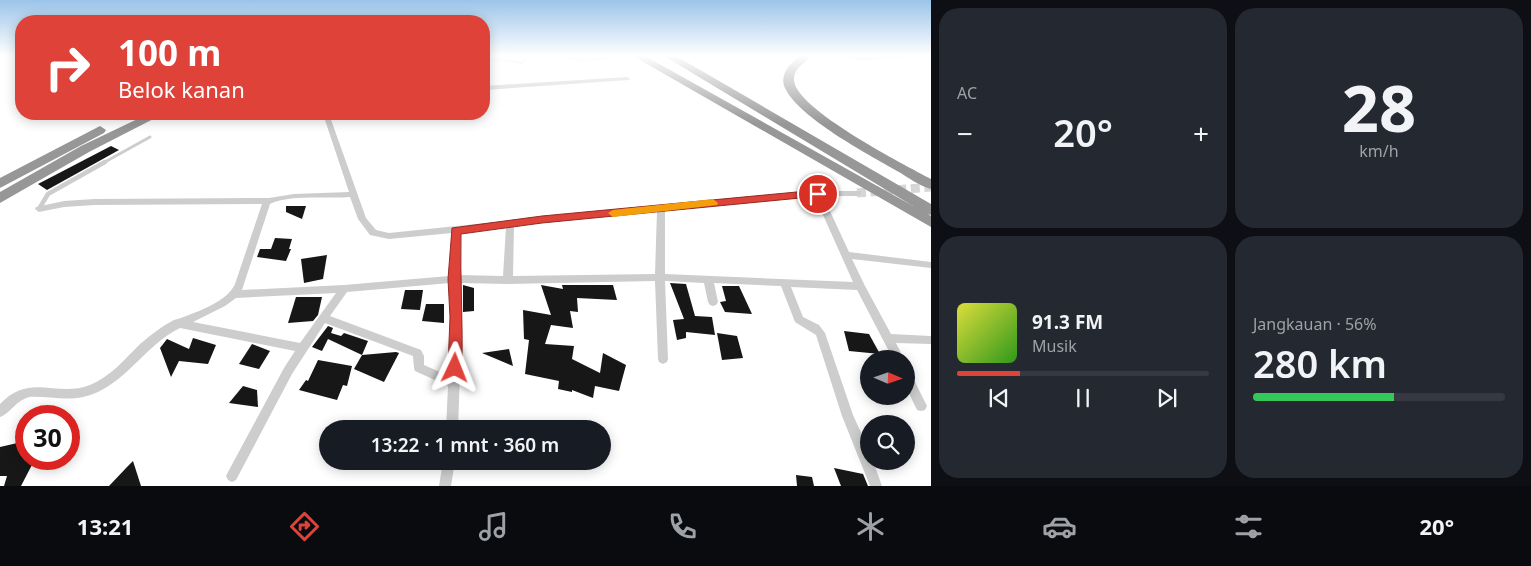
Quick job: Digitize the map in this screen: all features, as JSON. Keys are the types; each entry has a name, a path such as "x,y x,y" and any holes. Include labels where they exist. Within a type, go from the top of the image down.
{"highway":[{"path":"678,79 931,222"},
{"path":"708,79 931,210"},
{"path":"724,79 931,198"},
{"path":"789,79 790,87 801,102 852,138 931,184"},
{"path":"0,184 78,140 125,120"},
{"path":"0,198 85,149 145,120"}],"street":[{"path":"490,88 618,79"},
{"path":"328,120 366,226 378,236 456,231 661,208 818,194 857,193"},
{"path":"39,209 64,204 269,201 283,198 353,194"},
{"path":"818,194 860,286 895,350"},
{"path":"235,294 266,203 269,201"},
{"path":"661,208 660,277 663,358"},
{"path":"508,280 510,224"},
{"path":"453,420 455,384 456,317 454,279 456,231"},
{"path":"846,255 931,265"},
{"path":"1,411 18,394 29,391 61,394 91,390 122,369 145,345 177,323 217,306 235,294 344,289 454,279 508,280 660,277 860,286"},
{"path":"708,279 713,302"},
{"path":"785,283 799,319 820,333 848,416 876,486"},
{"path":"232,476 302,348 344,289"},
{"path":"323,318 417,353 419,356 419,368 455,384"},
{"path":"177,323 302,348"},
{"path":"889,338 931,340"},
{"path":"915,394 921,406"},
{"path":"445,486 448,470"}],"lane":[{"path":"39,209 48,194 150,137"}],"building":[{"path":"111,146 119,150 47,190 38,184"},
{"path":"286,206 306,206 302,219 286,212"},
{"path":"275,238 292,239 289,249 291,249 286,261 257,257 260,249 271,249"},
{"path":"327,255 323,279 304,283 301,259"},
{"path":"670,283 686,284 695,316 712,317 715,335 686,332 686,338 677,340 673,320 684,319"},
{"path":"463,285 474,288 474,311 463,312"},
{"path":"541,285 563,289 562,285 613,285 617,300 577,298 578,312 570,311 573,328 551,325 545,344 574,346 572,359 600,373 603,353 626,365 619,391 595,386 593,398 572,390 572,392 558,389 559,381 525,374 529,340 524,339 523,310 551,315"},
{"path":"722,286 739,286 752,314 725,312 720,302 726,301"},
{"path":"405,290 423,290 420,310 401,309"},
{"path":"296,297 322,297 318,315 313,321 288,323"},
{"path":"426,304 444,304 444,323 422,321"},
{"path":"328,326 333,328 331,333 341,336 344,333 368,341 362,355 328,339 322,351 312,347"},
{"path":"844,331 869,334 878,350 860,350 860,352 849,351"},
{"path":"717,333 737,336 743,358 722,360"},
{"path":"193,338 216,345 208,364 179,361 171,377 160,348 167,339 189,349"},
{"path":"252,344 270,351 259,369 239,364"},
{"path":"509,349 513,366 482,353"},
{"path":"399,353 384,382 354,369 362,355"},
{"path":"318,360 352,366 347,386 343,385 337,400 299,390 306,380 308,381"},
{"path":"243,386 257,390 258,407 229,403"},
{"path":"15,444 15,470 29,470 21,486 4,486 7,476 0,476 0,447"},
{"path":"133,461 141,486 109,486 128,466"},
{"path":"834,468 863,474 868,486 841,486"},
{"path":"796,475 812,477 814,486 797,486"}],"tunnel":[{"path":"857,193 931,187"}],"slow traffic":[{"path":"613,213 713,203"}],"route":[{"path":"455,368 456,317 454,279 456,231 542,220 818,194"}]}
